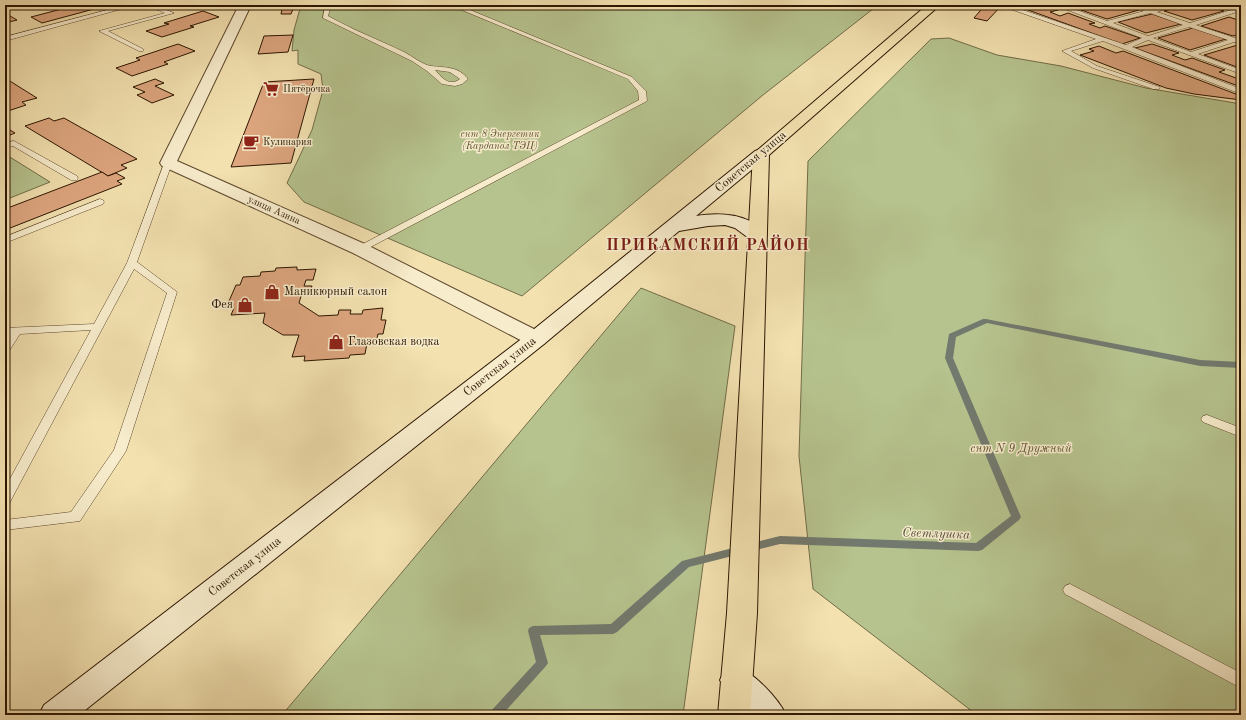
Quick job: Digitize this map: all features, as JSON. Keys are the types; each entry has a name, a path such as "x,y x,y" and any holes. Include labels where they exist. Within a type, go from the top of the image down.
{"main road":[{"name":"Советская улица","path":"761,154 934,5"},
{"path":"734,715 742,613 761,154"}],"street":[{"path":"168,163 244,5"},
{"name":"Советская улица","path":"55,715 536,339 761,154"},
{"name":"улица Азина","path":"168,163 360,249 536,339"},
{"path":"674,226 705,220 723,220 740,224 757,235"},
{"path":"736,680 770,715"}],"lane":[{"path":"5,39 133,5"},
{"path":"142,50 102,31 171,13 148,5"},
{"path":"328,5 325,17 342,28 382,44 428,68 442,82 449,85 459,84 464,79 456,71 428,68"},
{"path":"360,249 643,102 642,91 630,78 453,5"},
{"path":"1011,5 1016,9 1103,39 1241,92"},
{"path":"1057,5 1241,72"},
{"path":"1131,5 1239,40"},
{"path":"1106,23 1175,5"},
{"path":"1126,48 1148,38 1235,11 1228,5"},
{"path":"1068,9 1079,6"},
{"path":"1226,14 1241,18"},
{"path":"1103,39 1065,51 1095,67 1156,87"},
{"path":"1191,54 1239,40"},
{"path":"5,146 14,143 74,178"},
{"path":"5,500 132,263 168,163"},
{"path":"5,240 100,202"},
{"path":"5,525 75,517 120,452 172,292 132,263"},
{"path":"5,349 10,331 97,327"},
{"path":"1207,419 1241,433"},
{"path":"1070,590 1241,681"}],"green space":[{"name":"снт 8 Энергетик (Кардапол ТЭЦ)","path":"301,5 878,5 763,95 522,296 304,202 287,183 312,130 323,90 321,74 298,64 298,50 292,51 294,30"},
{"name":"снт N 9 Дружный","path":"949,38 997,55 1061,66 1146,88 1241,104 1241,715 977,715 813,589 799,456 808,161 931,39"},
{"path":"5,154 50,182 5,200"},
{"path":"641,288 735,326 683,715 282,715"}],"building":[{"path":"77,5 109,5 42,23 31,17"},
{"path":"985,5 1002,5 987,21 974,18"},
{"path":"1044,5 1058,10 1050,12 1060,16 1068,13 1095,23 1089,24 1100,28 1105,26 1140,38 1122,44 1017,6"},
{"path":"1100,5 1122,5 1139,10 1107,19 1081,10"},
{"path":"1185,5 1206,5 1224,11 1192,20 1164,11"},
{"path":"282,9 293,9 291,14 281,14"},
{"path":"203,11 219,17 162,37 146,31 169,24 164,23"},
{"path":"5,13 17,20 5,23"},
{"path":"1152,14 1181,24 1146,33 1118,22"},
{"path":"1229,17 1241,21 1241,34 1233,36 1201,26"},
{"path":"1193,28 1226,39 1190,50 1158,38"},
{"path":"293,35 288,52 258,54 264,36"},
{"path":"178,44 195,51 164,62 168,64 132,76 116,68 140,60 136,58"},
{"path":"1152,44 1179,53 1172,55 1185,60 1192,58 1225,70 1219,72 1241,79 1241,87 1135,48"},
{"path":"1241,44 1241,66 1237,67 1204,55"},
{"path":"1099,46 1116,53 1123,51 1241,96 1241,100 1194,94 1166,88 1080,55 1094,51 1089,49"},
{"path":"5,78 37,98 22,102 26,105 5,112"},
{"path":"155,79 164,83 155,86 174,95 152,103 137,95 145,92 133,87"},
{"path":"314,79 291,163 231,167 264,82"},
{"path":"49,118 54,121 64,118 137,159 121,165 127,168 108,176 25,126"},
{"path":"5,127 15,133 5,137"},
{"path":"102,172 108,176 116,173 125,178 117,181 122,184 5,230 5,209"},
{"path":"297,267 297,270 316,269 313,280 306,280 304,286 312,286 310,292 302,293 299,303 319,316 338,315 339,310 351,310 350,314 362,314 363,310 383,308 381,320 386,320 383,334 378,334 376,343 367,343 365,354 350,355 349,358 304,361 305,356 292,357 299,335 283,335 263,323 265,313 231,315 234,308 226,308 236,285 240,285 243,277 260,276 261,272 275,271 276,268"}],"waterway":[{"name":"Светлушка","path":"495,715 542,663 533,631 613,629 686,564 780,540 978,547 1016,517 949,358 952,336 986,321 1200,363 1241,365"}],"place":[{"name":"Пятёрочка","path":"271,89"},
{"name":"Кулинария","path":"251,142"},
{"name":"Маникюрный салон","path":"272,292"},
{"name":"Фея","path":"245,305"},
{"name":"Глазовская водка","path":"336,342"}],"district":[{"name":"ПРИКАМСКИЙ РАЙОН","path":"708,246"}]}
